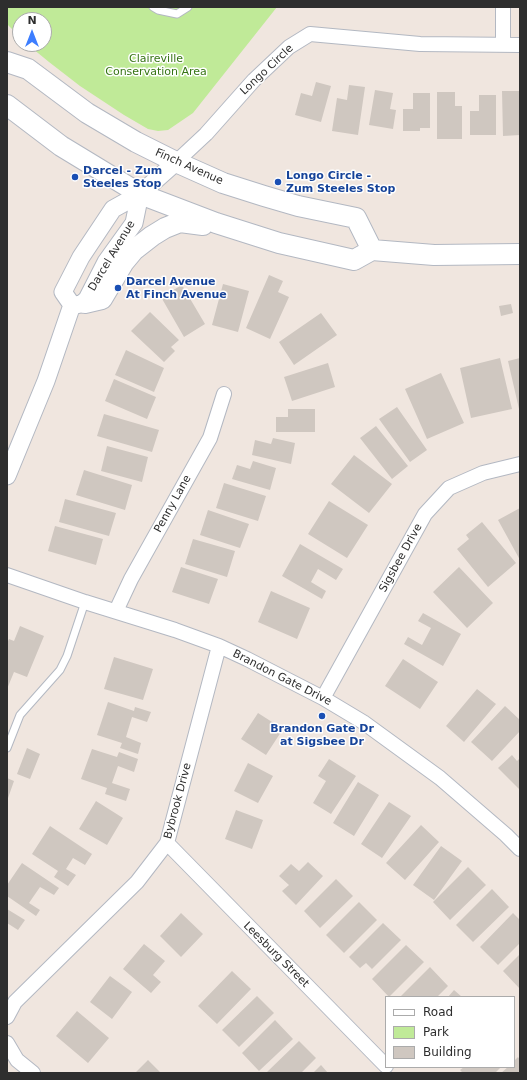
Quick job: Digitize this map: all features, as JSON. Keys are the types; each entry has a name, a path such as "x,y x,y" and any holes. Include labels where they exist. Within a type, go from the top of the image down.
{"main road":[{"name":"Finch Avenue","path":"7,62 28,68 87,113 136,142 176,162 224,183 264,196 298,206 356,218 372,250"},
{"path":"7,105 61,146 140,194 216,223 278,243 354,260 372,250 434,255 520,254"},
{"path":"78,304 102,299 124,262 134,250 165,228 180,222 197,223 269,246 278,243"}],"street":[{"path":"503,7 503,45"},
{"name":"Longo Circle","path":"140,194 206,134 254,80 290,47 310,34 420,44 520,45"},
{"name":"Darcel Avenue","path":"78,304 63,292 85,250 113,209 140,194"},
{"name":"Darcel Avenue","path":"7,476 78,304 134,223 140,194"},
{"name":"Penny Lane","path":"116,611 131,579 210,438 224,394"},
{"name":"Sigsbee Drive","path":"323,698 425,514 449,488 483,473 520,464"},
{"name":"Brandon Gate Drive","path":"7,575 219,646 248,659 323,698 363,722 440,778 520,849"},
{"name":"Bybrook Drive","path":"7,1017 16,1002 137,882 167,843 219,646"},
{"name":"Leesburg Street","path":"167,843 385,1066"},
{"path":"7,1043 17,1060 33,1073"}],"lane":[{"path":"153,7 158,10 177,14 188,7"},
{"path":"7,748 20,715 60,670 65,661 85,602"}],"green space":[{"name":"Claireville Conservation Area","path":"7,7 277,7 193,113 168,130 158,131 148,129 124,115 80,86 37,52 52,52 52,12 12,12 12,29 7,24"}],"building":[{"path":"316,82 331,86 321,122 295,115 301,93 312,96"},
{"path":"349,85 365,87 358,135 332,131 337,98 347,100"},
{"path":"375,90 393,93 390,109 396,110 393,129 369,125"},
{"path":"502,91 520,91 520,135 503,136"},
{"path":"437,92 455,92 455,106 462,106 462,139 437,139"},
{"path":"413,93 430,93 430,128 420,128 420,131 403,131 403,109 413,109"},
{"path":"479,95 496,95 496,135 470,135 470,111 479,111"},
{"path":"269,275 283,281 278,292 289,297 270,339 246,328"},
{"path":"223,284 249,291 238,332 212,325"},
{"path":"182,285 205,324 184,337 161,297"},
{"path":"511,304 513,313 501,316 499,306"},
{"path":"150,312 179,340 171,347 175,351 164,362 131,331"},
{"path":"321,313 337,335 294,365 279,342"},
{"path":"126,350 164,368 154,392 115,375"},
{"path":"500,358 512,409 471,418 460,368"},
{"path":"520,358 520,409 519,409 508,361"},
{"path":"328,363 335,387 292,401 284,377"},
{"path":"441,373 464,423 427,439 405,389"},
{"path":"114,379 156,397 147,419 105,401"},
{"path":"397,407 427,450 410,462 379,419"},
{"path":"288,409 315,409 315,432 276,432 276,417 288,417"},
{"path":"104,414 159,430 152,452 97,436"},
{"path":"376,426 408,466 392,479 360,438"},
{"path":"273,438 295,443 291,464 252,455 255,440 271,444"},
{"path":"107,446 148,457 142,482 101,471"},
{"path":"354,455 392,484 369,513 331,484"},
{"path":"253,461 276,468 270,490 232,479 237,465 250,469"},
{"path":"84,470 132,485 125,510 76,495"},
{"path":"224,483 266,496 258,521 216,508"},
{"path":"65,499 116,513 109,536 59,522"},
{"path":"329,501 368,525 347,558 308,534"},
{"path":"520,508 520,560 498,520"},
{"path":"208,510 249,524 240,548 200,535"},
{"path":"482,522 516,563 488,587 457,549 469,539 466,535"},
{"path":"55,526 103,539 96,565 48,551"},
{"path":"193,539 235,551 227,577 185,564"},
{"path":"300,544 343,569 336,580 318,569 311,582 326,591 322,599 282,576"},
{"path":"181,567 218,579 209,604 172,592"},
{"path":"459,567 493,603 467,628 433,592"},
{"path":"271,591 310,608 297,639 258,622"},
{"path":"423,613 461,634 443,666 404,644 408,637 422,645 431,628 418,621"},
{"path":"20,626 44,636 27,677 14,672 7,689 7,643 9,639 14,641"},
{"path":"114,657 153,669 143,700 104,689"},
{"path":"403,659 438,682 420,709 385,686"},
{"path":"477,689 496,704 464,742 446,726"},
{"path":"108,702 134,711 135,707 151,712 147,722 132,717 126,737 141,743 138,754 120,748 122,743 97,735"},
{"path":"505,706 520,720 520,731 492,761 471,742"},
{"path":"258,713 283,729 266,755 241,739"},
{"path":"27,748 40,754 30,779 17,774"},
{"path":"92,749 117,757 119,752 138,759 134,772 118,766 112,783 130,789 126,801 105,794 107,788 81,779"},
{"path":"512,755 517,761 520,758 520,790 498,768"},
{"path":"329,759 356,776 331,814 313,803 326,781 318,776"},
{"path":"248,763 273,776 258,803 234,791"},
{"path":"7,778 14,781 7,801"},
{"path":"358,782 379,795 354,836 333,823"},
{"path":"96,801 123,818 107,845 79,829"},
{"path":"389,802 411,816 382,858 361,844"},
{"path":"236,810 263,820 252,849 225,839"},
{"path":"421,825 439,842 405,880 386,863"},
{"path":"50,826 92,854 85,865 73,858 66,869 76,875 68,886 54,877 58,871 32,854"},
{"path":"441,846 462,861 434,900 413,885"},
{"path":"308,862 323,876 296,905 282,891 289,885 279,876 291,864 299,871"},
{"path":"22,863 59,888 54,895 40,887 29,903 40,910 36,916 7,896 7,885"},
{"path":"468,867 486,885 450,920 433,902"},
{"path":"336,879 353,896 320,928 304,911"},
{"path":"492,889 509,907 473,942 456,925"},
{"path":"359,902 377,920 344,953 326,935"},
{"path":"7,909 25,920 18,930 7,923"},
{"path":"181,913 203,934 181,957 160,936"},
{"path":"513,913 520,920 520,943 498,965 480,947"},
{"path":"383,923 401,940 372,969 366,963 360,968 349,957"},
{"path":"144,944 165,961 153,975 161,982 151,993 123,969"},
{"path":"406,945 424,962 390,996 388,996 372,979"},
{"path":"520,954 520,989 503,971"},
{"path":"430,967 448,986 438,996 401,996"},
{"path":"232,971 251,989 217,1024 198,1006"},
{"path":"110,976 132,992 112,1019 90,1002"},
{"path":"454,990 461,996 449,996"},
{"path":"257,996 274,1013 239,1047 222,1030"},
{"path":"77,1011 109,1038 88,1063 56,1036"},
{"path":"275,1020 293,1039 259,1071 242,1053"},
{"path":"299,1041 316,1058 301,1073 266,1073"},
{"path":"518,1057 520,1060 520,1073 501,1073 507,1068 515,1068 515,1060"},
{"path":"148,1060 161,1073 135,1073"},
{"path":"321,1065 328,1073 313,1073"},
{"path":"463,1068 500,1068 495,1073 463,1073 460,1070"}],"place":[{"name":"Darcel - Zum Steeles Stop","path":"75,177"},
{"name":"Longo Circle - Zum Steeles Stop","path":"278,182"},
{"name":"Darcel Avenue At Finch Avenue","path":"118,288"},
{"name":"Brandon Gate Dr at Sigsbee Dr","path":"322,716"}]}
